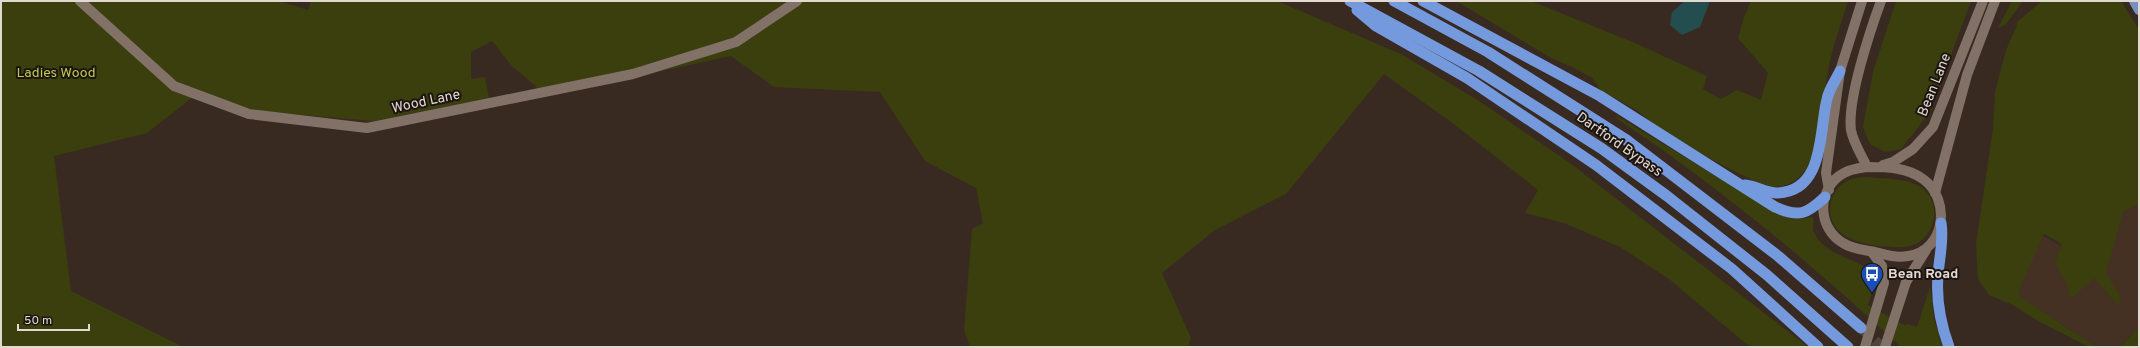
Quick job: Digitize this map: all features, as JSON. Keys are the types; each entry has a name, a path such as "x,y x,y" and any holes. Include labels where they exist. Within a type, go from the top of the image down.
{"highway":[{"path":"1347,1 1376,26 1467,78 1596,165 1732,269 1818,347"},
{"name":"Dartford Bypass","path":"1350,1 1479,71 1601,148 1667,196 1767,274 1848,347"},
{"name":"Dartford Bypass","path":"1394,1 1488,52 1577,106 1628,141 1778,256 1861,328"},
{"path":"1422,1 1600,96 1740,184 1747,191 1772,206 1793,214 1809,211 1827,194"},
{"path":"1740,184 1779,193 1796,187 1805,180 1812,172 1818,156 1827,97 1840,71"},
{"path":"1941,223 1943,238 1939,265 1938,291 1940,317 1949,347"}],"main road":[{"name":"Wood Lane","path":"80,1 174,86 249,114 367,128 633,74 736,42 797,1"},
{"path":"1827,194 1826,173 1840,71 1862,1"},
{"path":"1867,167 1851,130 1858,77 1872,24 1881,1"},
{"name":"Bean Lane","path":"1867,167 1885,165 1893,162 1916,147 1932,130 1983,1"},
{"name":"Bean Lane","path":"1935,193 1943,170 1967,74 1995,1"},
{"path":"2134,1 2139,10"},
{"path":"1885,347 1909,277 1936,235 1941,223 1941,210 1935,193 1925,181 1912,172 1892,167 1867,167 1841,174 1835,180 1827,194 1822,208 1822,215 1832,235 1847,246 1902,257 1918,254 1928,247"},
{"path":"1865,347 1884,287 1882,264 1872,252"}],"shaded area":[{"path":"2139,204 2139,326 2121,347 2096,347 2015,294 2042,235 2081,258 2123,212"}],"green space":[{"name":"Ladies Wood","path":"1,1 279,1 308,10 311,1 1277,1 1401,54 1479,101 1570,163 1808,347 1750,347 1669,279 1620,247 1564,223 1525,213 1538,190 1455,125 1384,74 1286,194 1215,230 1162,273 1191,338 1188,347 970,347 964,330 972,229 983,223 976,188 925,161 880,92 774,87 731,56 547,96 511,65 492,41 471,52 471,79 485,77 489,98 374,121 268,112 193,97 147,133 54,156 71,291 183,347 1,347"},
{"path":"1456,1 1531,1 1635,43 1707,76 1703,89 1721,99 1737,90 1761,100 1768,73 1738,38 1744,17 1751,1 1848,1 1831,58 1818,129 1810,160 1805,171 1792,182 1786,185 1774,187 1747,177 1705,156 1665,132 1636,110 1601,91 1592,78 1553,59"},
{"path":"1896,1 1971,1 1930,112 1901,149 1885,152 1870,144 1863,127 1873,72"},
{"path":"2012,1 2023,1 2006,24 1998,28"},
{"path":"2042,1 2121,1 2139,30 2139,204 2123,212 2106,273 2121,298 2119,306 2094,278 2073,297 2070,297 2067,284 2055,263 2062,244 2044,234 2018,292 2020,296 2029,303 2097,347 2089,347 2038,321 2013,305 1989,295 1978,279 1976,244 1993,129 1995,92 2006,50 2016,28 2017,22"},
{"path":"1617,116 1784,217 1797,219 1813,217 1813,230 1823,244 1836,253 1865,267 1867,266 1872,275 1874,285 1868,305 1906,326 1907,324 1917,327 1930,287 1934,318 1942,347 1901,347 1799,256 1728,198 1616,118"},
{"path":"1868,177 1894,179 1913,183 1928,194 1933,203 1933,223 1929,232 1922,240 1913,245 1902,247 1886,246 1853,240 1840,232 1832,220 1830,212 1832,198 1841,185 1847,181"},
{"path":"2139,326 2139,347 2121,347"}],"water":[{"path":"1685,1 1710,1 1700,27 1682,35 1670,25 1672,12"}],"tunnel":[{"path":"1863,329 1881,347"}],"place":[{"name":"Bean Road","path":"1872,294"}]}
